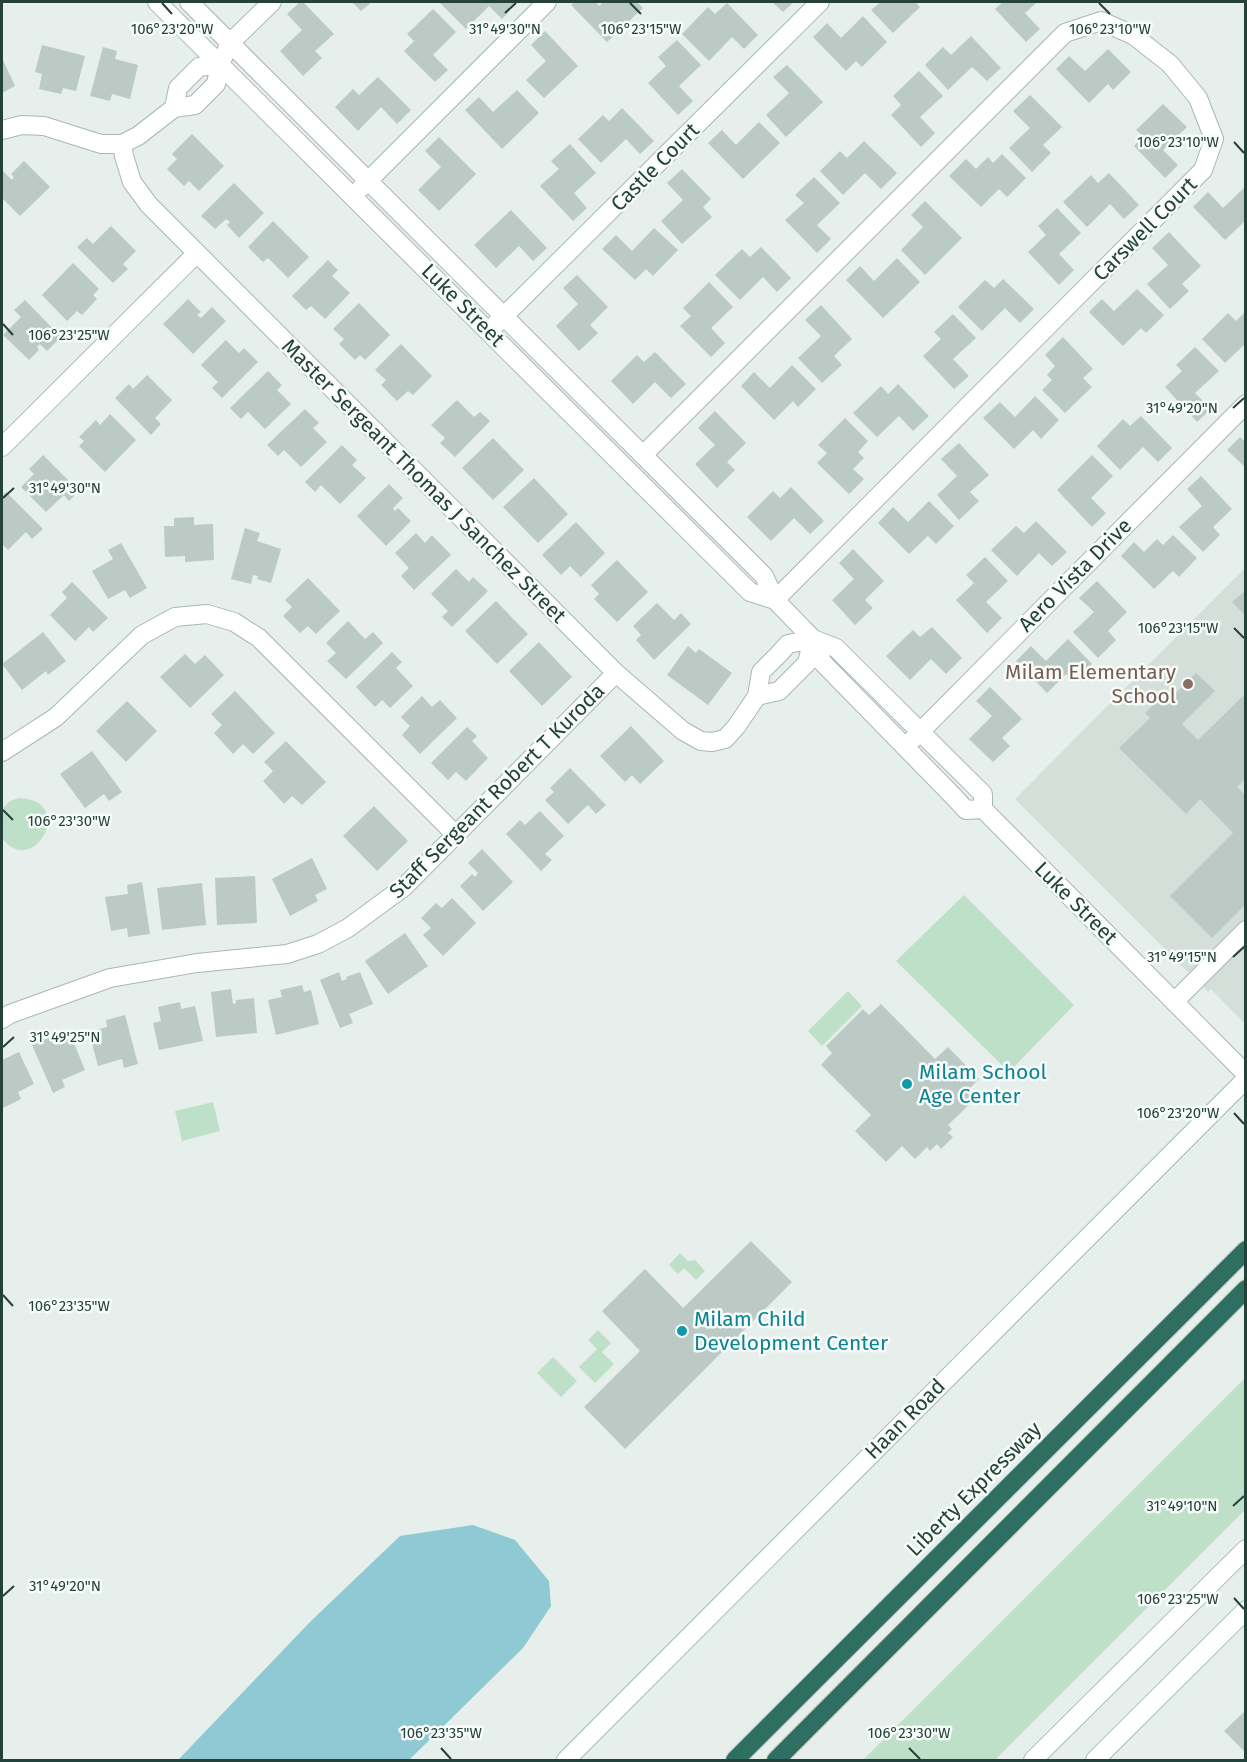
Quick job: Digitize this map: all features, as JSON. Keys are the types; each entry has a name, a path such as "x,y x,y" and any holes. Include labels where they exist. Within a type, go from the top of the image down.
{"highway":[{"name":"Liberty Expressway","path":"735,1761 1245,1250"},
{"path":"776,1761 1245,1289"}],"street":[{"name":"Luke Street","path":"157,2 750,592 775,600"},
{"name":"Luke Street","path":"189,2 764,576 775,600 813,639 822,662 966,810 983,809"},
{"path":"2,130 22,125 44,126 101,144 123,144 138,136 174,108 195,105 216,84 220,64 230,43 272,2"},
{"path":"354,196 548,2"},
{"name":"Castle Court","path":"489,331 820,2"},
{"name":"Carswell Court","path":"643,456 1065,33 1101,21 1133,34 1170,64 1198,98 1214,139 1203,170 775,600"},
{"name":"Master Sergeant Thomas J Sanchez Street","path":"123,144 132,182 149,205 616,673 683,731 701,741 712,742 725,739 757,696 761,672 788,644 813,639"},
{"path":"2,447 196,253"},
{"name":"Aero Vista Drive","path":"905,747 1245,404"},
{"path":"2,752 56,717 142,635 175,617 207,614 234,622 259,638 456,836"},
{"name":"Luke Street","path":"813,639 836,648 983,794 983,809 1245,1074"},
{"path":"757,696 779,691 807,663 813,639"},
{"name":"Staff Sergeant Robert T Kuroda","path":"2,1019 10,1014 110,978 197,963 287,954 318,944 348,928 404,887 616,673"},
{"path":"1174,1002 1245,930"},
{"name":"Haan Road","path":"566,1761 1245,1079"},
{"path":"1033,1761 1245,1549"},
{"path":"1095,1761 1245,1610"}],"shaded area":[{"name":"Milam Elementary School","path":"1245,568 1245,1024 1211,989 1208,992 1015,799"}],"green space":[{"path":"19,798 36,802 46,811 48,823 37,844 26,850 14,848 2,838 2,809 10,801"},
{"path":"964,895 1074,1005 1009,1072 896,961"},
{"path":"848,991 862,1006 822,1046 808,1031"},
{"path":"213,1102 220,1131 182,1141 175,1111"},
{"path":"680,1253 688,1261 695,1260 705,1271 696,1280 684,1268 678,1274 669,1265"},
{"path":"598,1330 611,1343 602,1352 614,1364 595,1383 579,1367 597,1349 588,1340"},
{"path":"553,1357 577,1381 561,1397 537,1373"},
{"path":"1245,1378 1245,1510 995,1760 863,1760"}],"water":[{"path":"473,1525 515,1540 549,1581 551,1606 523,1648 409,1760 178,1760 311,1621 400,1536"}],"building":[{"path":"303,2 334,34 315,51 322,58 303,76 280,51 302,30 287,14"},
{"path":"352,2 372,2 361,11"},
{"path":"441,2 514,2 516,4 502,19 489,6 466,29"},
{"path":"575,2 596,2 599,6 604,2 637,2 643,8 607,42 571,5"},
{"path":"772,2 794,2 783,12"},
{"path":"881,2 915,2 920,7 893,33 871,10"},
{"path":"1003,2 1037,2 1025,13 1040,29 1026,42 995,9"},
{"path":"727,3 758,35 744,49 732,37 709,61 682,34 708,7 715,14"},
{"path":"433,9 456,32 433,55 448,70 435,82 404,51 414,41 407,34"},
{"path":"863,16 887,42 862,67 856,61 846,71 813,37 827,23 841,38"},
{"path":"545,31 578,66 544,98 526,80 546,61 531,45"},
{"path":"971,36 1001,68 987,81 972,67 948,90 925,65 943,47 951,55"},
{"path":"677,40 701,65 679,86 693,101 678,115 648,83 666,66 658,57"},
{"path":"42,45 85,56 76,91 63,88 61,94 39,89 42,74 35,72"},
{"path":"103,47 117,51 115,59 138,65 130,99 112,94 110,101 90,96"},
{"path":"1108,49 1131,72 1113,90 1108,84 1089,103 1056,69 1069,56 1085,71"},
{"path":"2,58 15,86 2,93"},
{"path":"787,65 823,102 786,137 766,115 789,93 773,77"},
{"path":"919,71 943,96 920,117 935,133 921,147 891,115 901,105 893,96"},
{"path":"378,77 411,110 397,124 381,107 358,131 335,107 353,89 359,95"},
{"path":"517,90 539,113 502,149 465,110 479,97 493,112"},
{"path":"1030,95 1062,127 1043,145 1051,153 1032,172 1009,148 1030,128 1013,111"},
{"path":"1163,104 1187,127 1163,150 1178,165 1165,178 1134,146 1143,136 1136,130"},
{"path":"622,108 654,141 640,154 626,139 601,163 578,139 603,115 609,121"},
{"path":"759,122 780,143 743,179 708,143 722,130 736,145"},
{"path":"192,134 224,166 199,191 189,181 184,186 167,169 177,159 172,154"},
{"path":"439,137 476,174 439,211 418,190 441,167 425,151"},
{"path":"864,141 897,173 881,189 865,173 843,195 820,171 840,151 847,158"},
{"path":"570,144 596,173 574,193 587,208 573,221 540,186 559,169 551,161"},
{"path":"1002,154 1026,178 1007,197 999,189 981,207 949,176 966,159 976,169 988,157 993,163"},
{"path":"24,161 50,187 20,216 2,198 2,170 12,180 14,177 11,174"},
{"path":"682,169 711,199 703,207 712,217 682,244 661,221 683,200 667,183"},
{"path":"1109,173 1139,205 1124,219 1110,204 1087,227 1063,202 1091,175 1098,183"},
{"path":"814,177 840,203 817,225 831,239 817,253 785,220 804,203 795,195"},
{"path":"234,183 264,213 239,238 227,225 230,222 226,219 215,229 201,216"},
{"path":"1246,186 1246,220 1225,240 1193,207 1208,192 1223,208"},
{"path":"925,201 962,238 925,275 901,250 923,227 911,215"},
{"path":"1057,208 1081,233 1059,254 1074,270 1059,285 1028,252 1046,235 1038,226"},
{"path":"511,210 547,248 533,261 519,246 496,268 474,245"},
{"path":"273,221 309,257 288,278 268,258 263,262 248,247"},
{"path":"111,226 136,251 123,264 128,269 113,283 77,247 87,238 93,244"},
{"path":"654,228 678,250 653,276 646,269 635,280 602,249 616,235 632,251"},
{"path":"1169,232 1201,266 1182,284 1189,291 1170,309 1147,284 1168,265 1152,248"},
{"path":"761,247 791,278 777,292 763,277 740,300 715,275 742,249 750,257"},
{"path":"897,258 920,282 883,318 846,280 860,266 874,281"},
{"path":"328,260 338,270 332,276 350,293 325,319 311,306 306,310 292,296"},
{"path":"73,263 99,289 93,295 97,299 82,315 77,311 67,321 42,295"},
{"path":"577,275 608,307 590,325 598,333 579,351 556,326 578,304 563,288"},
{"path":"1003,279 1034,309 1020,323 1005,308 982,331 958,307 985,280 994,288"},
{"path":"709,282 733,307 711,328 725,343 711,357 680,326 691,316 683,308"},
{"path":"1137,289 1164,315 1146,333 1141,328 1123,346 1089,312 1102,299 1114,311"},
{"path":"188,299 201,312 197,315 201,318 212,307 226,321 193,354 163,324"},
{"path":"25,300 61,337 47,351 40,344 37,347 39,350 29,360 3,335 21,317 14,310"},
{"path":"359,303 390,335 365,360 360,355 355,360 339,344 344,339 333,329"},
{"path":"821,305 852,339 834,356 842,365 822,383 798,358 821,336 805,320"},
{"path":"1246,311 1246,343 1225,363 1202,339 1228,313 1236,321"},
{"path":"953,314 976,338 953,359 969,376 954,389 923,356 941,339 934,332"},
{"path":"1063,337 1093,369 1083,378 1092,387 1065,413 1042,390 1052,380 1047,375 1055,366 1045,355"},
{"path":"226,340 239,353 244,348 258,362 222,398 212,388 218,382 201,365"},
{"path":"401,344 432,376 413,395 408,391 397,401 381,385 386,380 375,370"},
{"path":"1195,347 1219,371 1195,393 1211,409 1197,422 1165,387 1182,371 1176,365"},
{"path":"655,352 686,384 671,398 655,382 633,404 611,381 637,355 644,362"},
{"path":"792,365 816,389 798,407 793,401 774,420 741,386 754,372 770,388"},
{"path":"268,371 282,385 277,390 291,404 265,429 248,412 241,419 230,408"},
{"path":"147,375 172,400 155,418 161,424 151,435 115,398 129,384 133,389"},
{"path":"898,384 929,416 913,431 899,416 877,437 853,413 881,386 888,394"},
{"path":"1035,396 1059,420 1041,439 1033,430 1014,449 983,418 1000,402 1015,417"},
{"path":"457,400 474,417 480,412 490,421 455,457 440,443 445,438 431,425"},
{"path":"305,409 319,423 313,428 327,442 301,467 284,450 278,456 267,445"},
{"path":"715,411 746,443 727,462 735,470 717,488 695,464 715,445 698,428"},
{"path":"110,414 136,440 105,472 79,446 84,441 79,437 96,420 100,425"},
{"path":"1141,416 1172,448 1158,462 1143,447 1120,470 1097,446 1123,419 1130,426"},
{"path":"845,418 868,441 858,452 864,458 853,469 864,479 849,494 817,463 827,453 818,445"},
{"path":"1240,437 1246,443 1246,468 1227,450"},
{"path":"493,438 524,470 493,500 462,468"},
{"path":"959,443 989,475 970,492 979,501 959,520 937,495 957,476 941,459"},
{"path":"342,445 357,460 352,465 366,478 340,504 321,485 315,492 305,482"},
{"path":"43,455 79,491 69,501 64,495 46,512 21,487 34,474 29,469"},
{"path":"1092,455 1113,476 1091,498 1106,513 1092,527 1057,490"},
{"path":"1201,476 1232,509 1213,527 1220,535 1203,552 1179,527 1202,506 1187,489"},
{"path":"534,478 568,514 538,543 503,507"},
{"path":"389,484 403,498 393,508 395,511 398,508 411,521 386,546 357,516"},
{"path":"791,487 824,521 810,534 794,518 771,541 747,517 773,491 780,498"},
{"path":"6,492 43,529 32,539 26,532 8,550 2,544 2,496"},
{"path":"929,501 954,526 936,544 928,536 909,554 878,523 893,507 908,522"},
{"path":"194,517 194,525 213,524 214,560 185,562 185,556 165,557 164,526 174,526 174,518"},
{"path":"1036,521 1067,552 1052,566 1039,553 1017,576 991,550 1016,526 1024,533"},
{"path":"576,522 605,553 581,577 570,566 561,575 542,555"},
{"path":"245,528 260,533 257,541 281,549 271,583 257,579 258,576 253,575 251,584 231,579"},
{"path":"416,533 425,543 432,535 451,555 414,590 401,576 409,568 395,553"},
{"path":"1173,535 1197,558 1179,577 1173,571 1154,589 1121,556 1134,542 1144,552 1157,539 1163,545"},
{"path":"121,543 147,588 130,598 125,590 108,599 92,571 113,559 108,550"},
{"path":"853,549 884,581 865,600 873,608 855,625 832,600 854,579 839,563"},
{"path":"985,557 1008,581 986,602 1002,618 987,633 956,600 974,583 966,575"},
{"path":"617,560 648,592 617,622 594,599 599,594 591,585"},
{"path":"456,569 469,582 473,577 488,591 452,627 442,617 448,611 431,594"},
{"path":"308,578 340,611 316,634 308,626 300,633 283,616 292,607 285,600"},
{"path":"1097,581 1127,612 1108,631 1116,640 1098,658 1073,632 1094,612 1079,598"},
{"path":"72,582 108,618 93,632 89,627 75,641 50,615 67,598 62,592"},
{"path":"1246,590 1246,616 1232,602"},
{"path":"496,601 528,634 497,664 465,631"},
{"path":"657,603 674,620 681,613 691,624 654,660 636,640 641,635 633,626"},
{"path":"348,621 365,639 373,632 383,643 346,679 327,661 336,653 326,643"},
{"path":"932,627 962,658 946,674 931,659 910,680 886,656 913,630 920,637"},
{"path":"43,632 66,661 48,675 46,671 22,690 2,664"},
{"path":"1068,639 1092,664 1074,682 1066,674 1047,693 1016,661 1031,646 1046,661"},
{"path":"539,642 572,677 542,706 509,671"},
{"path":"688,646 696,653 699,649 732,673 708,705 667,675"},
{"path":"392,652 402,662 396,668 413,686 390,708 382,700 375,707 356,687"},
{"path":"185,654 195,664 205,655 224,675 190,708 160,677"},
{"path":"1196,673 1215,691 1182,724 1198,740 1246,693 1246,778 1237,787 1246,796 1246,904 1212,938 1170,896 1233,833 1200,799 1186,814 1119,748 1150,718 1145,713 1158,700 1163,705"},
{"path":"990,687 1022,719 1002,738 1010,746 993,762 969,739 992,716 976,701"},
{"path":"235,691 275,733 253,754 243,744 233,754 214,733 222,725 211,714"},
{"path":"422,696 432,707 440,700 457,718 420,754 402,735 410,726 401,717"},
{"path":"127,701 157,731 126,762 96,731"},
{"path":"631,726 664,761 640,784 632,775 625,782 600,756"},
{"path":"467,727 477,736 472,741 488,758 466,781 456,772 448,780 431,763"},
{"path":"286,741 326,782 302,805 292,796 284,804 263,781 273,771 264,762"},
{"path":"92,751 122,792 109,801 104,794 85,808 60,774"},
{"path":"570,768 606,805 596,814 588,805 568,824 545,800 554,792 550,788"},
{"path":"374,806 408,841 377,871 343,836"},
{"path":"540,811 564,836 545,854 552,860 541,871 506,834 520,820 525,825"},
{"path":"482,849 513,882 483,911 460,886 472,874 475,877 478,873 468,863"},
{"path":"312,858 327,889 315,895 318,901 290,916 272,879"},
{"path":"255,876 257,923 217,925 215,878"},
{"path":"142,882 150,934 128,937 127,928 111,931 105,897 128,894 127,885"},
{"path":"202,883 206,925 162,930 157,888"},
{"path":"452,898 476,923 443,956 423,935 431,928 421,918 436,903 442,908"},
{"path":"405,933 428,966 388,994 365,961"},
{"path":"339,972 342,981 360,972 373,1004 349,1014 353,1023 340,1028 320,980"},
{"path":"302,985 304,992 311,990 319,1024 276,1035 268,1000 282,997 280,990"},
{"path":"231,989 233,1004 236,1000 254,998 257,1033 216,1037 211,992"},
{"path":"180,1002 181,1009 195,1006 203,1041 159,1050 153,1023 161,1021 158,1007"},
{"name":"Milam School Age Center","path":"881,1004 935,1059 948,1047 979,1079 968,1090 976,1098 948,1125 952,1129 948,1133 953,1137 941,1149 937,1144 930,1151 927,1147 915,1159 902,1146 886,1162 855,1131 871,1115 821,1065 832,1053 826,1046 863,1009 869,1015"},
{"path":"125,1015 138,1064 124,1068 122,1059 98,1066 89,1032 107,1027 106,1020"},
{"path":"71,1036 85,1070 62,1080 65,1087 53,1093 32,1045 50,1037 53,1044"},
{"path":"19,1052 34,1084 18,1092 21,1099 3,1108 2,1060"},
{"name":"Milam Child Development Center","path":"751,1241 792,1282 625,1449 584,1407 640,1351 602,1311 645,1269 683,1308"},
{"path":"1246,1710 1246,1753 1224,1731"}],"place":[{"name":"Milam Elementary School","path":"1188,684"},
{"name":"Milam School Age Center","path":"907,1084"},
{"name":"Milam Child Development Center","path":"682,1331"}]}
